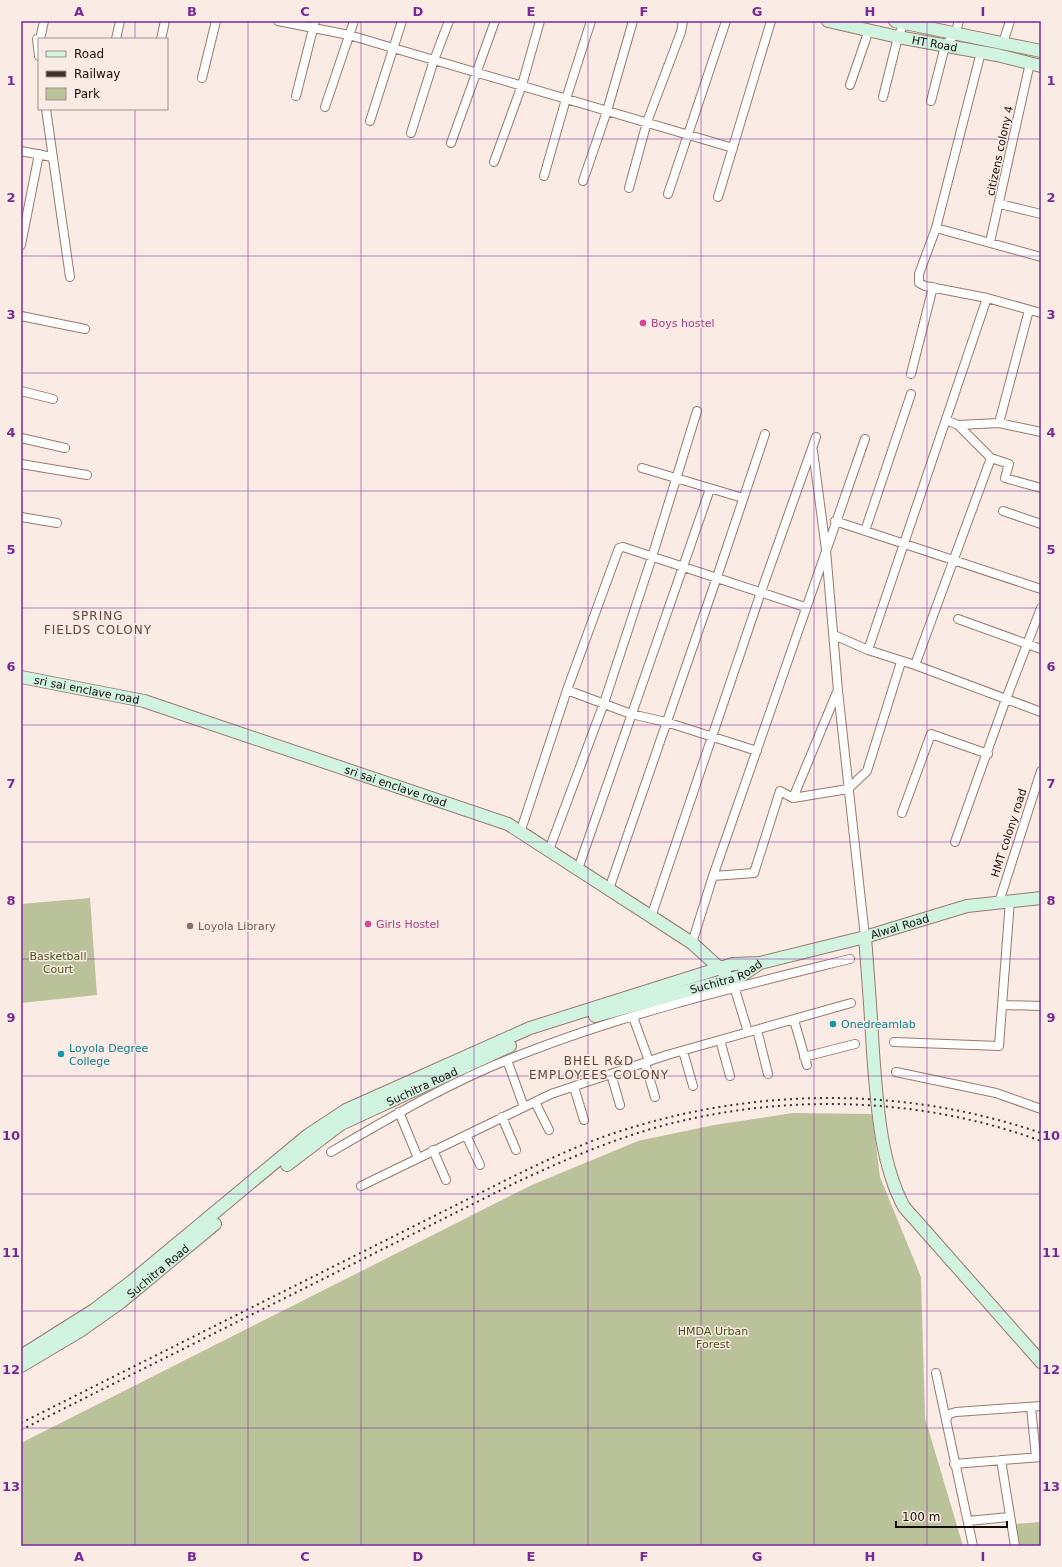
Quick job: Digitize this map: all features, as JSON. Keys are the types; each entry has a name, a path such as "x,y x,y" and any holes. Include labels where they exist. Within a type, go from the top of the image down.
{"main road":[{"name":"HT Road","path":"828,21 1035,64"},
{"name":"HT Road","path":"897,22 1041,52"},
{"name":"sri sai enclave road","path":"21,676 144,701 508,824 692,943 720,968 733,983"},
{"name":"Alwal Road","path":"760,963 865,937 967,906 1041,898"},
{"path":"865,937 877,1106 889,1170 896,1192 904,1207 1041,1362"},
{"name":"Suchitra Road","path":"21,1366 80,1331 121,1302 290,1156 308,1135 346,1110 530,1028 720,968 742,962 760,963"},
{"name":"Suchitra Road","path":"21,1356 94,1310 290,1156 341,1124 362,1113 537,1034 579,1020 733,983 760,963"}],"street":[{"path":"39,38 44,21"},
{"path":"116,38 120,21"},
{"path":"161,38 165,21"},
{"path":"202,78 216,21"},
{"path":"278,21 314,24 733,148"},
{"path":"325,107 354,21"},
{"path":"370,122 392,48 402,21"},
{"path":"411,133 434,60 449,21"},
{"path":"451,144 495,21"},
{"path":"494,162 522,85 540,21"},
{"path":"544,176 566,99 591,21"},
{"path":"583,181 607,111 633,21"},
{"path":"629,188 647,122 681,32 683,21"},
{"path":"668,194 726,21"},
{"path":"718,197 771,21"},
{"path":"931,101 945,46 955,34 959,21"},
{"path":"1003,43 1010,21"},
{"path":"883,97 893,35 897,22"},
{"path":"893,35 897,22"},
{"path":"296,96 314,24"},
{"path":"850,85 869,30"},
{"path":"981,52 936,228 918,274 918,283 987,298 1041,313"},
{"name":"citizens colony 4","path":"990,242 1035,64"},
{"path":"46,110 70,278"},
{"path":"21,151 52,157"},
{"path":"21,245 38,154"},
{"path":"1000,204 1041,214"},
{"path":"936,228 1041,257"},
{"path":"911,374 933,287"},
{"path":"868,650 987,298"},
{"path":"999,423 1029,310"},
{"path":"21,316 85,328"},
{"path":"21,391 53,399"},
{"path":"865,531 911,394"},
{"path":"549,850 604,703 677,479 697,411"},
{"path":"946,420 958,425 991,458 1009,464 1005,478 1041,488"},
{"path":"958,425 999,423 1041,432"},
{"path":"608,889 717,577 765,434"},
{"path":"650,916 761,592 813,451 816,437"},
{"path":"21,438 65,448"},
{"path":"692,943 713,876 758,751 835,521 865,439"},
{"path":"813,451 826,550 838,691 865,937"},
{"path":"915,665 991,458"},
{"path":"21,464 87,475"},
{"path":"642,468 743,498"},
{"path":"578,869 710,488"},
{"path":"1003,511 1041,524"},
{"path":"21,517 57,524"},
{"path":"835,521 1041,589"},
{"path":"520,833 567,690 619,548 623,547 683,568 717,577 806,607"},
{"path":"955,842 988,754 1006,699 1041,608"},
{"path":"958,620 1041,649"},
{"path":"834,635 868,650 901,662 915,665 1041,712"},
{"path":"713,876 754,873 780,791 794,798 848,789 867,770 901,662"},
{"path":"567,690 632,714 666,722 712,738 758,751"},
{"path":"794,798 838,691"},
{"path":"902,813 930,734 988,754"},
{"name":"HMT colony road","path":"894,1042 999,1046 1002,1005 1004,901 1041,771"},
{"path":"331,1152 399,1112 473,1075 507,1060 582,1032 633,1017 733,983 850,959"},
{"path":"733,983 748,1032"},
{"path":"361,1186 502,1117 574,1087 683,1051 851,1003"},
{"path":"1002,1005 1041,1006"},
{"path":"633,1017 647,1062 655,1097"},
{"path":"794,1020 806,1061 855,1044"},
{"path":"757,1030 768,1074"},
{"path":"720,1040 730,1076"},
{"path":"683,1051 693,1086"},
{"path":"507,1060 524,1107"},
{"path":"896,1072 996,1093 1041,1109"},
{"path":"611,1074 620,1105"},
{"path":"574,1087 584,1120"},
{"path":"535,1102 549,1130"},
{"path":"399,1112 418,1158"},
{"path":"502,1117 516,1150"},
{"path":"466,1135 480,1165"},
{"path":"433,1150 446,1180"},
{"path":"936,1373 954,1464 973,1546"},
{"path":"946,1420 949,1414 956,1412 1041,1406"},
{"path":"954,1464 1039,1457 1037,1433 1031,1407"},
{"path":"1001,1460 1009,1517 1015,1546"},
{"path":"968,1521 1009,1517"}],"green space":[{"name":"Basketball Court","path":"90,898 97,995 21,1003 21,904"},
{"name":"HMDA Urban Forest","path":"793,1113 872,1114 880,1177 921,1277 925,1418 963,1546 21,1546 21,1443 532,1185 638,1141 714,1125"},
{"path":"1041,1522 1041,1546 1017,1546 1013,1524"}],"railway":[{"path":"21,1423 512,1177 554,1157 627,1129 678,1115 729,1105 782,1100 834,1098 886,1100 939,1107 990,1118 1041,1133"},
{"path":"21,1430 515,1183 589,1151 665,1125 711,1115 758,1108 806,1104 854,1104 902,1108 949,1115 996,1126 1041,1141"}],"place":[{"name":"Boys hostel","path":"643,323"},
{"name":"Girls Hostel","path":"368,924"},
{"name":"Loyola Library","path":"190,926"},
{"name":"Onedreamlab","path":"833,1024"},
{"name":"Loyola Degree College","path":"61,1054"}],"district":[{"name":"SPRING FIELDS COLONY","path":"98,623"},
{"name":"BHEL R&D EMPLOYEES COLONY","path":"599,1068"}]}
